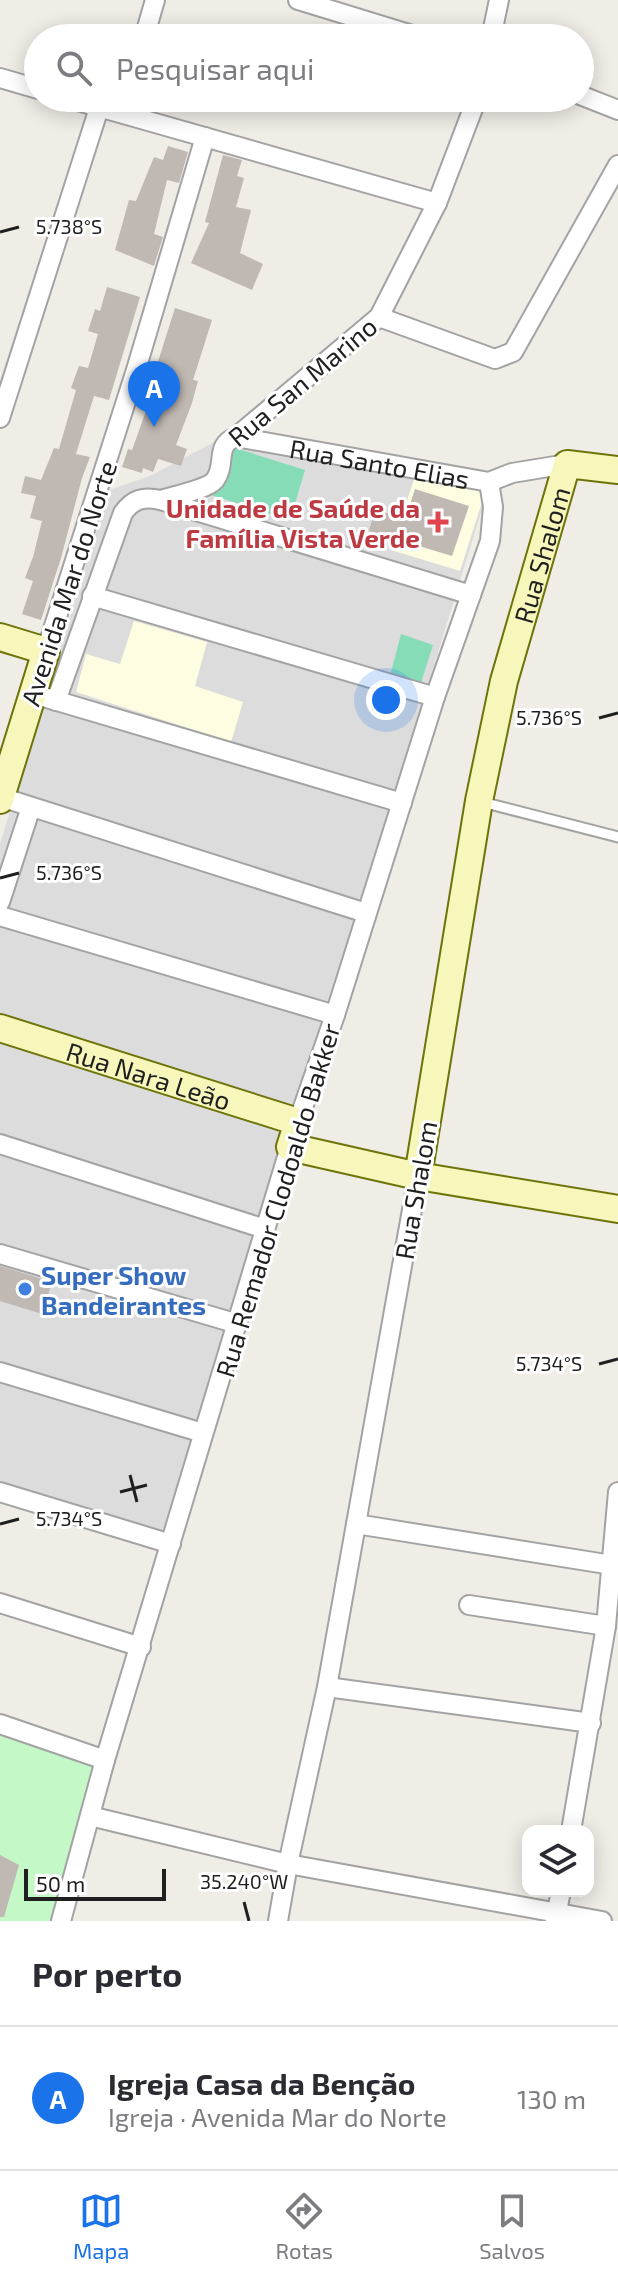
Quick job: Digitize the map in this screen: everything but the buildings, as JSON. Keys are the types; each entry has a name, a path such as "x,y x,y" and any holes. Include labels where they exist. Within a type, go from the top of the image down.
{"street":[{"path":"148,24 155,0"},
{"path":"298,0 376,24"},
{"path":"494,24 499,0"},
{"path":"0,78 24,85"},
{"path":"594,101 618,110"},
{"path":"0,418 98,112"},
{"path":"141,112 205,137 437,203"},
{"name":"Rua San Marino","path":"155,499 211,484 220,470 222,447 228,440 236,437 379,317 437,203 472,112"},
{"name":"Avenida Mar do Norte","path":"0,798 44,697 46,651 136,370 205,137"},
{"path":"379,317 495,359 513,352 618,165"},
{"name":"Rua Santo Elias","path":"236,437 489,482 512,473 567,464 618,470"},
{"name":"Rua Shalom","path":"278,1921 327,1687 418,1176 479,801 504,681 567,464"},
{"name":"Rua Remador Clodoaldo Bakker","path":"61,1921 105,1760 290,1147 435,697 490,541 493,507 489,482"},
{"path":"402,803 44,697 92,596 123,513 137,499 155,499 471,595"},
{"path":"92,596 435,697"},
{"path":"0,637 46,651"},
{"path":"0,798 366,913"},
{"path":"0,902 31,807"},
{"path":"0,916 335,1015"},
{"name":"Rua Nara Leão","path":"0,1028 298,1122"},
{"path":"0,1144 265,1229"},
{"path":"290,1147 418,1176 618,1209"},
{"path":"0,1254 238,1324"},
{"path":"0,1372 203,1433"},
{"path":"0,1492 171,1544"},
{"path":"572,1825 606,1626 618,1492"},
{"path":"356,1524 612,1565"},
{"path":"0,1603 141,1647"},
{"path":"469,1605 606,1626"},
{"path":"598,1676 618,1680"},
{"path":"327,1687 591,1723"},
{"path":"0,1724 105,1760"},
{"path":"90,1816 288,1864 556,1917 602,1921"},
{"path":"556,1917 560,1897"}],"lane":[{"path":"479,801 618,837"}],"shaded area":[{"path":"218,440 487,493 166,1536 0,1485 0,844 109,490 150,476"},
{"name":"Unidade de Saúde da Família Vista Verde","path":"416,473 485,493 460,571 391,550"},
{"path":"134,621 207,642 195,686 243,702 231,742 76,692 86,654 120,664"}],"green space":[{"path":"229,446 305,470 290,520 211,495"},
{"path":"401,634 433,645 420,686 390,676"},
{"path":"0,1725 105,1760 61,1921 0,1921"}],"place":[{"name":"Igreja Casa da Benção","path":"154,427"},
{"name":"Unidade de Saúde da Família Vista Verde","path":"438,522"},
{"name":"Super Show Bandeirantes","path":"25,1289"}]}
